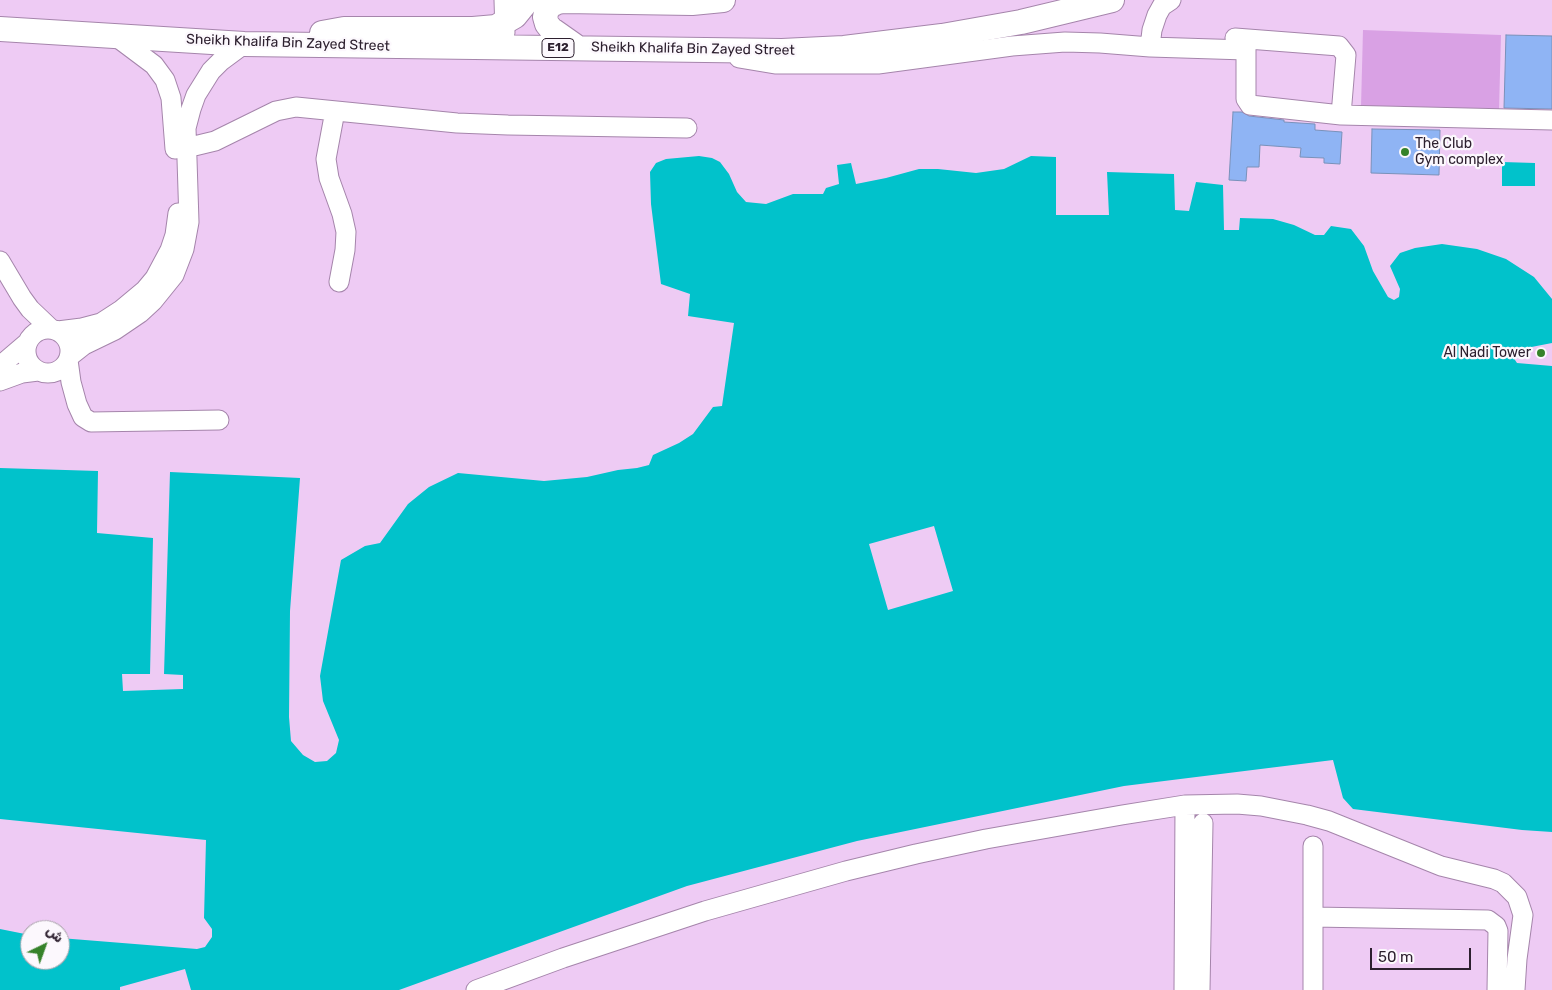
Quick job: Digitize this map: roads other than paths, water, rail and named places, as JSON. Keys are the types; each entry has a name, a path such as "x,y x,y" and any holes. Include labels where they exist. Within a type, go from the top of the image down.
{"main road":[{"path":"290,44 318,34 344,29 473,29 496,27 504,11 514,16 528,0"},
{"path":"578,48 551,29 547,24 545,17 551,5 564,1 706,2 723,0"},
{"name":"Sheikh Khalifa Bin Zayed Street","path":"0,29 244,44 782,51 813,50 942,36 1021,22 1112,0"}],"street":[{"path":"1151,42 1154,22 1159,11 1171,0"},
{"path":"504,11 505,47"},
{"path":"0,366 40,330 82,328 110,318 134,301 145,290 159,271 170,250 178,204 173,109 169,89 154,65 114,35"},
{"path":"711,49 758,62 855,65 903,62 1036,43 1151,42 1339,46 1346,56 1341,115"},
{"path":"0,381 22,374 51,373 63,368 69,358 84,345 115,330 140,312 153,301 174,275 184,249 189,222 186,128 196,95 221,61 244,44"},
{"path":"1246,45 1246,99 1248,104 1253,106 1341,115 1552,120"},
{"path":"186,148 215,141 276,111 286,108 306,107 407,119 508,126 687,128"},
{"path":"335,111 326,159 329,178 342,214 346,232 346,250 340,282"},
{"path":"0,261 30,309 54,330 64,335 68,341 71,382 76,404"},
{"path":"22,298 28,340 26,356 33,367 61,386 87,420 95,423 219,420"},
{"path":"476,990 634,934 846,871 986,839 1066,824 1185,805 1237,804 1261,806 1329,821 1441,866 1494,879 1511,889 1517,897 1523,915 1515,990"},
{"path":"1184,990 1185,805"},
{"path":"1200,990 1203,823"},
{"path":"1313,846 1313,990"},
{"path":"1313,917 1488,920 1496,926 1498,931 1497,990"}],"place":[{"name":"The Club Gym complex","path":"1405,152"},
{"name":"Al Nadi Tower","path":"1541,353"}]}
